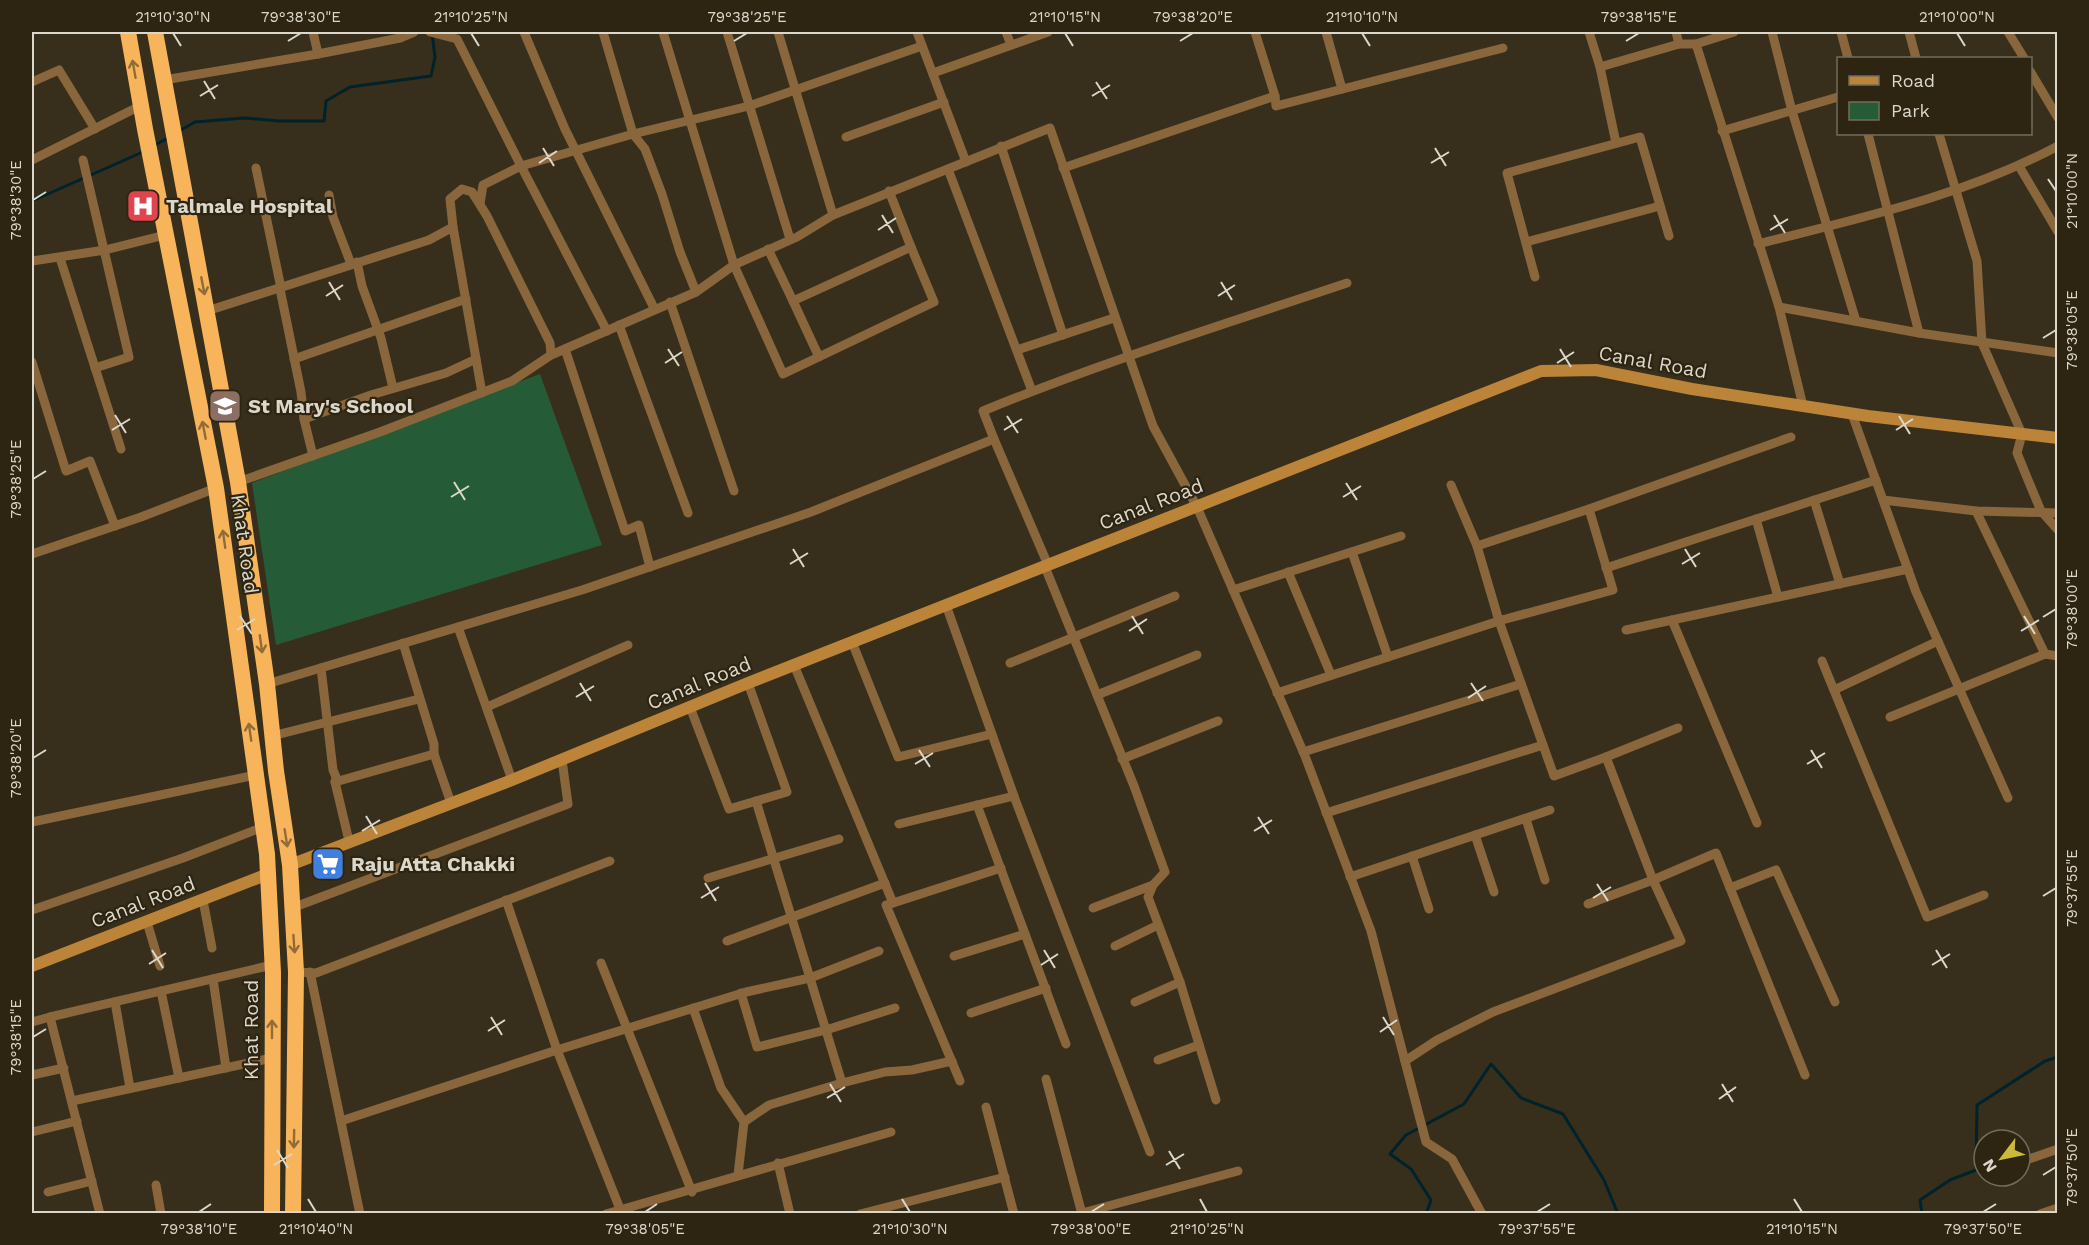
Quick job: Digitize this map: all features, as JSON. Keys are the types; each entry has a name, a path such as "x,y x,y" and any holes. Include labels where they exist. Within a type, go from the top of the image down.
{"highway":[{"name":"Khat Road","path":"128,32 140,106 216,488 263,827 268,874 272,965 272,1214"},
{"name":"Khat Road","path":"155,32 238,482 290,865 292,909 303,972 293,1214"},
{"path":"216,488 238,482"},
{"path":"268,874 290,865"}],"street":[{"path":"314,32 318,54"},
{"path":"164,80 318,54 414,32"},
{"path":"437,32 457,39 607,331"},
{"path":"524,32 576,150 654,308"},
{"path":"603,32 633,134 645,149 696,292"},
{"path":"663,32 734,265 783,374 934,302 889,191"},
{"path":"727,32 790,239"},
{"path":"777,32 833,215"},
{"path":"917,32 966,162"},
{"path":"1006,32 1011,45"},
{"path":"933,73 1048,32"},
{"path":"1255,32 1276,106 1503,48"},
{"path":"1326,32 1342,89"},
{"path":"1589,32 1600,67 1616,143"},
{"path":"1676,32 1679,44"},
{"path":"1600,67 1679,44 1696,44 1734,32"},
{"path":"1772,32 1792,111 1856,321"},
{"path":"1841,32 1848,57"},
{"path":"1909,32 1916,57"},
{"path":"2008,32 2023,57"},
{"path":"1696,44 1779,307 1803,406"},
{"path":"480,204 483,185 521,166 690,119 749,106 922,46"},
{"path":"32,82 59,70 95,129"},
{"path":"2032,73 2058,118"},
{"path":"1063,168 1275,96"},
{"path":"1722,131 1837,98"},
{"path":"846,137 944,102"},
{"path":"32,160 140,106"},
{"path":"238,482 512,381 551,354 607,331 654,308 696,292 734,265 790,239 833,215 1050,128 1127,357 1153,426 1197,507 1303,752 1371,931 1426,1142 1452,1159 1482,1214"},
{"path":"1868,135 1919,333"},
{"path":"1939,135 1977,261 1982,343 2022,434 2017,453 2043,513 2058,530"},
{"path":"1535,277 1508,173 1640,136 1669,236"},
{"path":"1001,146 1063,335"},
{"path":"1758,244 1888,212 2019,166 2058,146"},
{"path":"83,160 129,357 95,368"},
{"path":"2019,166 2058,232"},
{"path":"256,168 313,456"},
{"path":"948,169 1032,391"},
{"path":"482,393 450,199 462,189 472,192 480,204 550,343 551,354"},
{"path":"329,195 333,217 354,263 378,330 393,388"},
{"path":"1526,242 1660,206"},
{"path":"207,311 429,240 453,227"},
{"path":"32,261 105,250 165,235"},
{"path":"793,301 911,247"},
{"path":"768,249 819,357"},
{"path":"60,258 121,449"},
{"path":"1093,908 1152,885 1165,872 983,411 1127,357 1347,283"},
{"path":"294,359 466,299"},
{"path":"670,302 734,491"},
{"path":"1779,307 1919,333 2058,352"},
{"path":"1017,350 1114,318"},
{"path":"620,325 688,513"},
{"path":"565,349 625,531 639,525 650,567"},
{"path":"304,419 393,388 446,373 476,359"},
{"path":"32,362 66,471 90,460 115,526"},
{"name":"Canal Road","path":"290,865 512,780 794,665 1541,371 1596,370 1692,389 1852,414 2058,438"},
{"path":"1852,414 1908,569 2008,798"},
{"path":"1477,546 1791,437"},
{"path":"267,684 582,590 811,512 994,439"},
{"path":"1606,568 1876,480"},
{"path":"1451,484 1477,546 1499,621 1554,776 1606,758 1678,728"},
{"path":"32,554 216,488"},
{"path":"1814,500 1839,584"},
{"path":"1883,500 1976,510 2058,513"},
{"path":"1277,693 1499,621 1613,590 1589,509"},
{"path":"1976,510 2045,654"},
{"path":"1756,519 1778,597"},
{"path":"1233,590 1401,536"},
{"path":"1352,552 1388,657"},
{"path":"1626,630 1908,569"},
{"path":"1288,572 1331,675"},
{"path":"1010,663 1175,596"},
{"path":"946,605 1014,796 1150,1152"},
{"path":"1672,620 1757,823"},
{"path":"458,627 512,780"},
{"path":"1834,690 1938,641"},
{"path":"852,642 897,757 992,734"},
{"path":"403,644 434,744 434,754 451,803"},
{"path":"487,707 628,645"},
{"path":"1890,717 2045,654 2058,656"},
{"path":"1097,695 1197,655"},
{"path":"1822,661 1927,917 1984,895"},
{"path":"794,665 893,903"},
{"path":"321,668 333,770 349,841"},
{"path":"690,707 729,809 787,792 748,684"},
{"path":"1303,752 1521,684"},
{"path":"272,736 419,699"},
{"path":"1122,759 1218,721"},
{"path":"1326,813 1543,745"},
{"path":"335,782 434,754"},
{"path":"1405,1061 1437,1040 1493,1012 1681,941 1653,880 1606,758"},
{"path":"292,909 568,804 562,760"},
{"path":"32,822 256,775"},
{"path":"899,824 1014,796"},
{"path":"756,801 842,1083"},
{"path":"977,805 1066,1044"},
{"path":"1350,877 1551,810"},
{"path":"1526,819 1545,879"},
{"path":"32,910 183,858 263,827"},
{"path":"1475,835 1494,892"},
{"path":"708,878 839,839"},
{"path":"1588,904 1716,853 1805,1075"},
{"path":"1412,856 1429,909"},
{"path":"360,1214 341,1121 303,972 316,973 610,861"},
{"path":"960,1081 886,905 1001,868"},
{"path":"1730,888 1776,870 1835,1002"},
{"name":"Canal Road","path":"32,966 268,874"},
{"path":"727,940 885,884"},
{"path":"1152,885 1148,897 1180,982 1216,1100"},
{"path":"203,900 212,948"},
{"path":"506,900 557,1050 620,1209"},
{"path":"147,922 160,966"},
{"path":"1115,946 1158,926"},
{"path":"954,956 1025,934"},
{"path":"341,1121 741,993 810,978 879,951"},
{"path":"602,963 691,1190"},
{"path":"32,1022 272,965"},
{"path":"213,979 226,1068"},
{"path":"1135,1002 1180,982"},
{"path":"971,1013 1046,988"},
{"path":"161,991 179,1078"},
{"path":"741,993 758,1047 826,1030 895,1008"},
{"path":"115,1002 130,1088"},
{"path":"693,1008 721,1088 744,1122 738,1175"},
{"path":"50,1017 100,1214"},
{"path":"1158,1060 1199,1045"},
{"path":"72,1101 272,1058"},
{"path":"744,1122 769,1105 842,1083 885,1072 912,1070 952,1061"},
{"path":"32,1075 64,1068"},
{"path":"1046,1078 1082,1213 1238,1171"},
{"path":"986,1107 1014,1214"},
{"path":"32,1132 77,1121"},
{"path":"606,1214 891,1132"},
{"path":"2032,1158 2058,1149"},
{"path":"778,1163 790,1214"},
{"path":"860,1214 1005,1177"},
{"path":"48,1192 92,1181"},
{"path":"156,1185 161,1214"},
{"path":"2040,1214 2058,1208"}],"green space":[{"path":"540,374 602,545 276,645 252,483"}],"waterway":[{"path":"179,131 195,122 244,118 324,121 326,101 350,87 431,76 435,57 432,33"},
{"path":"153,146 168,138"},
{"path":"32,201 145,151"},
{"path":"1922,1214 1920,1200 1950,1180 1976,1170 1977,1105 2045,1061 2058,1057"},
{"path":"1426,1214 1431,1200 1411,1169 1390,1154 1406,1135 1464,1104 1491,1064 1521,1098 1563,1114 1604,1180 1618,1214"}],"place":[{"name":"Talmale Hospital","path":"143,206"},
{"name":"St Mary's School","path":"225,406"},
{"name":"Raju Atta Chakki","path":"328,864"}]}
